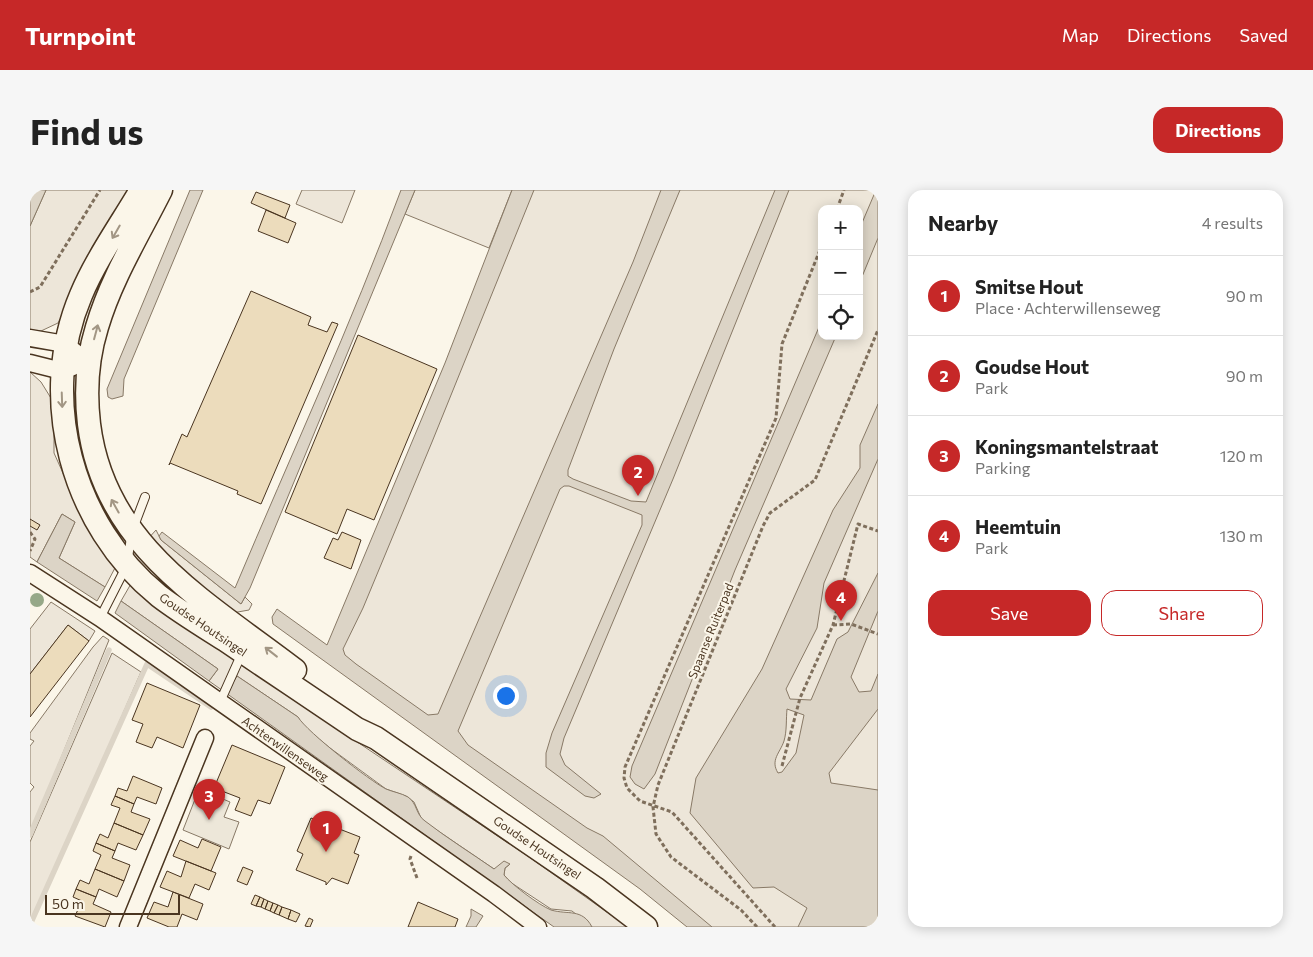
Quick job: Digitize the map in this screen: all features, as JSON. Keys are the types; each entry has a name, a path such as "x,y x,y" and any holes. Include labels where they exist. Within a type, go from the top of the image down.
{"main road":[{"name":"Goudse Houtsingel","path":"141,190 81,295 65,344 61,400 72,467 95,521 127,565 159,596 357,729 376,738 595,888 646,927"},
{"name":"Goudse Houtsingel","path":"161,190 110,293 98,325 88,362 87,402 92,446 101,477 115,507 132,533 156,560 360,721 376,738"}],"street":[{"path":"30,338 65,344 88,362"},
{"path":"30,363 62,371 88,362"},
{"name":"Achterwillenseweg","path":"32,578 102,615 220,703 494,894 538,927"},
{"path":"128,927 205,738"}],"lane":[{"path":"102,615 127,565 132,533 145,497"},
{"path":"220,703 242,652"}],"path":[{"path":"30,292 40,287 100,190"},
{"path":"838,205 844,190"},
{"path":"775,927 672,812 640,801 627,788 624,778 625,767 776,418 782,344 820,250"},
{"name":"Spaanse Ruiterpad","path":"757,927 741,910 672,857 656,834 653,807 658,786 762,526 770,513 815,480 878,330"},
{"path":"782,766 800,698 833,625 858,524 878,531"},
{"path":"30,532 35,539 30,551"},
{"path":"833,625 851,624 877,634"}],"shaded area":[{"path":"30,190 46,190 30,226"},
{"path":"46,190 132,190 58,323 41,331 30,330 30,226"},
{"path":"190,190 203,190 124,379 123,396 112,399 108,397 107,389"},
{"path":"302,190 355,190 342,223 296,204"},
{"path":"401,190 415,190 250,588 241,604 161,540 159,536 162,532 235,588 341,340"},
{"path":"415,190 512,190 489,248 405,214"},
{"path":"512,190 534,190 363,608 343,649 345,655 356,664 428,715 438,714 633,262 661,190 680,190 614,349 568,470 568,476 573,479 631,501 646,502 775,190 789,190 673,479 564,738 560,754 565,765 601,794 594,798 585,796 546,767 546,753 552,733 642,525 642,515 569,486 564,486 560,489 458,731 468,745 587,828 603,836 712,927 687,927 640,889 273,624 272,617 277,609 327,645 445,363"},
{"path":"524,190 878,190 878,927 695,927 333,656"},
{"path":"876,190 878,190 878,238 863,274 863,250 863,221"},
{"path":"818,329 818,340 834,340 735,570 655,774 644,789 635,784 630,777 632,766"},
{"path":"30,372 41,382 54,403 54,453 88,529 116,566 105,587 59,558 75,522 62,514 37,562 30,557"},
{"path":"878,404 878,459 824,583 817,628 786,689 790,699 811,700 837,639 848,632 878,573 878,611 851,677 859,692 871,691 878,674 878,709 829,773 831,783 878,790 878,927 798,927 807,908 774,887 753,888 690,813 696,778 762,669 833,510 860,468 860,445","holes":["787,709 804,715 796,753 782,772 778,773 775,760 785,737"]},
{"path":"62,514 75,522 59,558 105,587 97,601 37,562"},
{"path":"156,530 161,540 241,604 245,597 252,604 249,610 232,613 146,541"},
{"path":"132,582 196,634 529,857 628,927 592,927 572,911 551,909 510,882 504,875 505,868 509,865 494,869 422,820 414,802 406,796 386,789 303,726 298,717 237,676 226,693 209,681 218,669 121,601"},
{"path":"121,601 218,669 209,681 115,613"},
{"path":"51,602 95,631 89,641 68,625 30,674 30,629"},
{"path":"103,636 109,640 30,834 30,792 34,787 30,783 30,746 34,741 30,739 30,733"},
{"path":"112,653 141,672 30,927 30,842"},
{"path":"237,676 298,717 339,756 367,776 386,789 408,797 422,818 450,839 494,869 504,861 510,864 505,868 504,875 533,899 551,910 574,913 584,917 592,927 554,927 226,693"},
{"path":"199,789 230,802 224,817 239,822 229,849 183,830"},
{"path":"471,909 483,916 476,927 466,927 471,916"}],"building":[{"path":"256,192 290,205 285,218 251,203"},
{"path":"266,210 296,223 288,243 258,231"},
{"path":"251,291 311,317 308,325 327,332 332,322 338,324 261,504 237,494 238,491 170,463 169,465 182,434 187,437"},
{"path":"358,335 437,369 374,520 347,509 337,534 285,512"},
{"path":"30,519 40,525 37,530 30,526"},
{"path":"342,532 361,540 351,569 324,558 333,538 338,540"},
{"path":"68,625 89,641 30,717 30,674"},
{"path":"147,683 200,705 183,748 157,737 152,748 136,742 143,724 132,720"},
{"path":"232,745 285,767 270,804 258,800 251,816 235,810 240,798 214,788"},
{"path":"133,776 162,788 156,804 137,797 134,804 115,796 118,788 127,791"},
{"path":"115,796 134,804 131,812 150,819 143,835 114,823 120,808 111,805"},
{"path":"311,818 360,837 354,853 359,855 348,884 332,878 326,885 326,882 296,870 303,854 297,851"},
{"path":"114,823 143,835 136,850 118,843 115,851 96,843 100,834 108,838"},
{"path":"202,839 221,847 211,871 173,856 180,840 198,848"},
{"path":"96,843 115,851 112,858 130,865 124,881 95,869 101,855 93,851"},
{"path":"186,861 216,873 209,890 195,884 189,898 160,887 167,871 181,877"},
{"path":"243,867 253,871 247,885 237,881"},
{"path":"95,869 124,881 117,897 99,889 96,897 76,889 80,880 89,884"},
{"path":"76,889 96,897 93,904 111,912 105,927 75,916 82,901 73,897"},
{"path":"173,892 203,904 197,920 182,914 177,927 169,927 147,918 154,902 168,907"},
{"path":"255,895 260,897 256,906 251,904"},
{"path":"260,897 264,899 261,907 256,906"},
{"path":"264,899 268,901 265,909 261,907"},
{"path":"268,901 273,903 270,911 265,909"},
{"path":"418,902 458,919 455,927 408,927"},
{"path":"273,903 278,905 274,913 270,911"},
{"path":"278,905 282,907 279,915 274,913"},
{"path":"282,907 291,910 288,919 279,915"},
{"path":"291,910 300,914 296,922 288,919"},
{"path":"309,918 313,920 310,927 305,926"}],"waterway":[{"path":"30,835 109,650"},
{"path":"30,925 147,664 211,707"}],"place":[{"name":"Goudse Hout","path":"638,496"},
{"name":"Heemtuin","path":"841,621"},
{"name":"Koningsmantelstraat","path":"209,820"},
{"name":"Smitse Hout","path":"326,852"}]}
